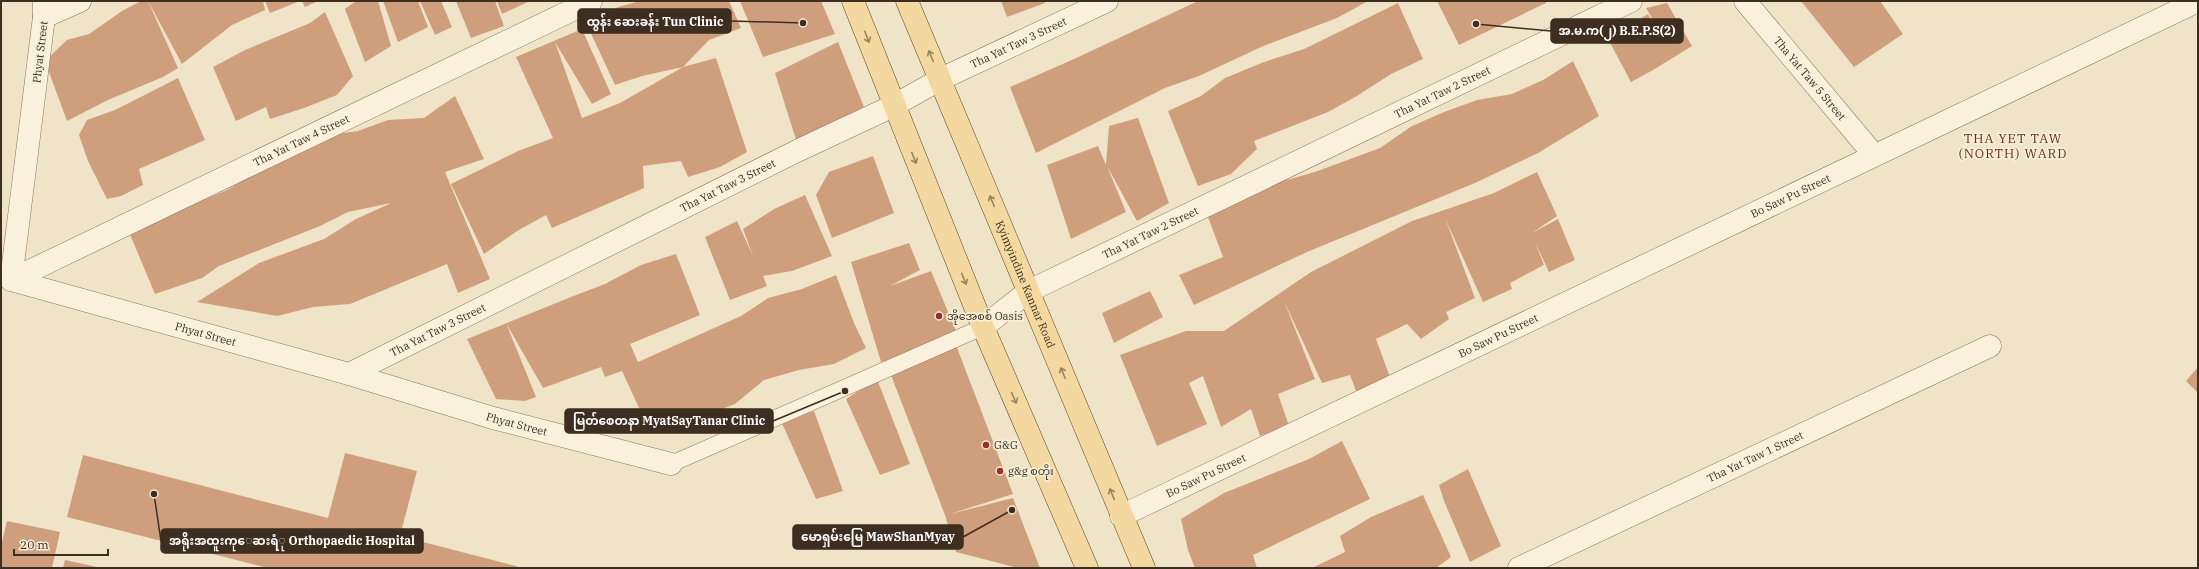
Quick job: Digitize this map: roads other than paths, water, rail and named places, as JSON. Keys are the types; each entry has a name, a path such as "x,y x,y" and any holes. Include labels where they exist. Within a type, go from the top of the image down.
{"main road":[{"path":"853,1 893,106 984,327 1087,568"},
{"name":"Kyimyindine Kannar Road","path":"907,1 941,79 1121,516 1144,568"}],"street":[{"path":"44,9 80,1"},
{"name":"Tha Yat Taw 4 Street","path":"11,280 591,1"},
{"name":"Tha Yat Taw 3 Street","path":"349,374 797,151 893,106 941,79 1107,1"},
{"name":"Tha Yat Taw 2 Street","path":"984,327 1029,291 1631,1"},
{"name":"Tha Yat Taw 5 Street","path":"1745,1 1874,155"},
{"name":"Bo Saw Pu Street","path":"1121,516 2198,1"},
{"name":"Phyat Street","path":"44,9 11,280 349,374 492,418 671,464"},
{"name":"Tha Yat Taw 1 Street","path":"1519,568 1990,346"}],"lane":[{"name":"Tha Yat Taw 2 Street","path":"671,464 984,327"}],"place":[{"name":"ထွန်း ဆေးခန်း Tun Clinic","path":"803,23"},
{"name":"အ.မ.က(၂) B.E.P.S(2)","path":"1476,24"},
{"name":"အိုအေစစ် Oasis","path":"939,316"},
{"name":"မြတ်စေတနာ MyatSayTanar Clinic","path":"845,391"},
{"name":"G&G","path":"986,445"},
{"name":"g&g စတိုး","path":"1000,471"},
{"name":"အရိုးအထူးကုေဆးရံု Orthopaedic Hospital","path":"154,494"},
{"name":"မောရှမ်းမြေ MawShanMyay","path":"1012,510"}],"district":[{"name":"THA YET TAW (NORTH) WARD","path":"2013,146"}]}
